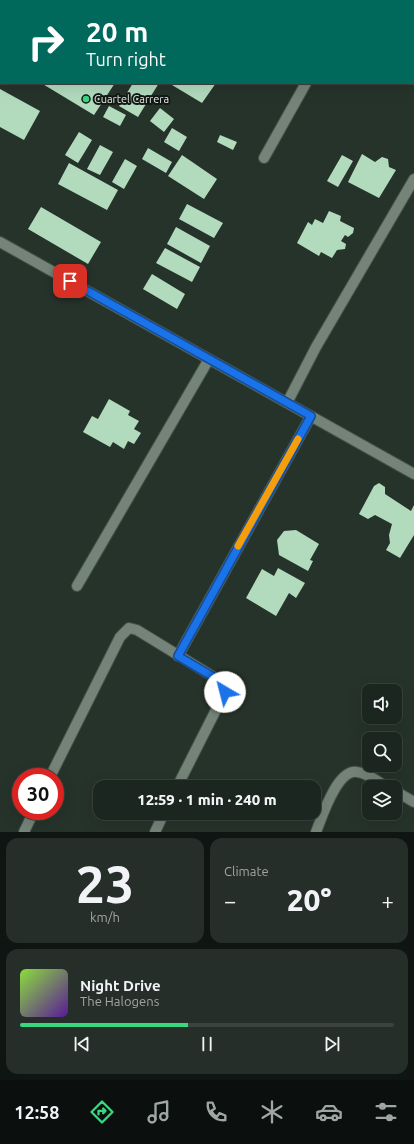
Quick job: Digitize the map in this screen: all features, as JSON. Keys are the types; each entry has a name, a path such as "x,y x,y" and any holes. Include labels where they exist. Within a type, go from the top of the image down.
{"street":[{"path":"264,158 305,84"},
{"path":"288,402 316,346 414,179"},
{"path":"0,242 288,402 414,474"},
{"path":"77,586 209,359"},
{"path":"178,656 311,416"},
{"path":"54,768 120,637 129,628 137,630 222,682 225,692 181,780"},
{"path":"316,832 339,780 347,773 356,772 365,774 375,780"},
{"path":"402,796 414,802"},
{"path":"24,832 30,820"},
{"path":"155,832 161,820"}],"building":[{"name":"Cuartel Carrera","path":"43,84 114,84 94,115"},
{"path":"132,84 158,84 138,117 119,106"},
{"path":"172,84 215,84 202,103"},
{"path":"0,89 40,111 24,140 0,127"},
{"path":"109,106 126,115 120,126 103,117"},
{"path":"160,108 174,119 164,132 150,121"},
{"path":"172,128 187,137 179,151 164,142"},
{"path":"79,132 92,140 78,163 65,155"},
{"path":"220,135 237,142 233,150 217,142"},
{"path":"100,145 113,152 100,175 87,169"},
{"path":"148,148 172,162 166,173 142,159"},
{"path":"362,154 375,162 382,157 388,159 389,167 396,170 379,198 348,182"},
{"path":"182,155 217,179 204,199 168,176"},
{"path":"342,155 353,161 338,187 327,181"},
{"path":"125,159 137,166 124,189 112,182"},
{"path":"69,163 118,190 107,210 58,184"},
{"path":"187,204 223,223 214,238 179,219"},
{"path":"41,207 101,242 88,264 28,229"},
{"path":"329,211 341,216 340,221 354,228 353,233 348,237 345,235 341,241 346,244 345,249 337,250 332,258 321,252 319,256 297,243 308,222 312,225 315,219 323,223"},
{"path":"176,227 210,246 201,263 167,244"},
{"path":"165,248 200,267 192,282 156,263"},
{"path":"152,274 185,294 177,309 143,289"},
{"path":"109,399 130,411 128,415 139,421 134,429 141,433 134,444 128,441 124,449 113,442 110,447 83,432 92,416 98,419"},
{"path":"379,483 385,487 385,494 411,511 414,505 414,535 400,558 386,550 390,543 389,535 392,524 375,515 368,519 359,514 374,486"},
{"path":"296,530 319,544 310,560 313,561 308,571 279,555 277,540 284,531"},
{"path":"278,568 305,583 296,598 289,593 276,616 246,598 262,569 274,576"}],"slow traffic":[{"path":"238,546 298,439"}],"place":[{"name":"Cuartel Carrera","path":"86,99"}],"route":[{"path":"70,281 311,416 178,656 222,682 225,692"}]}
